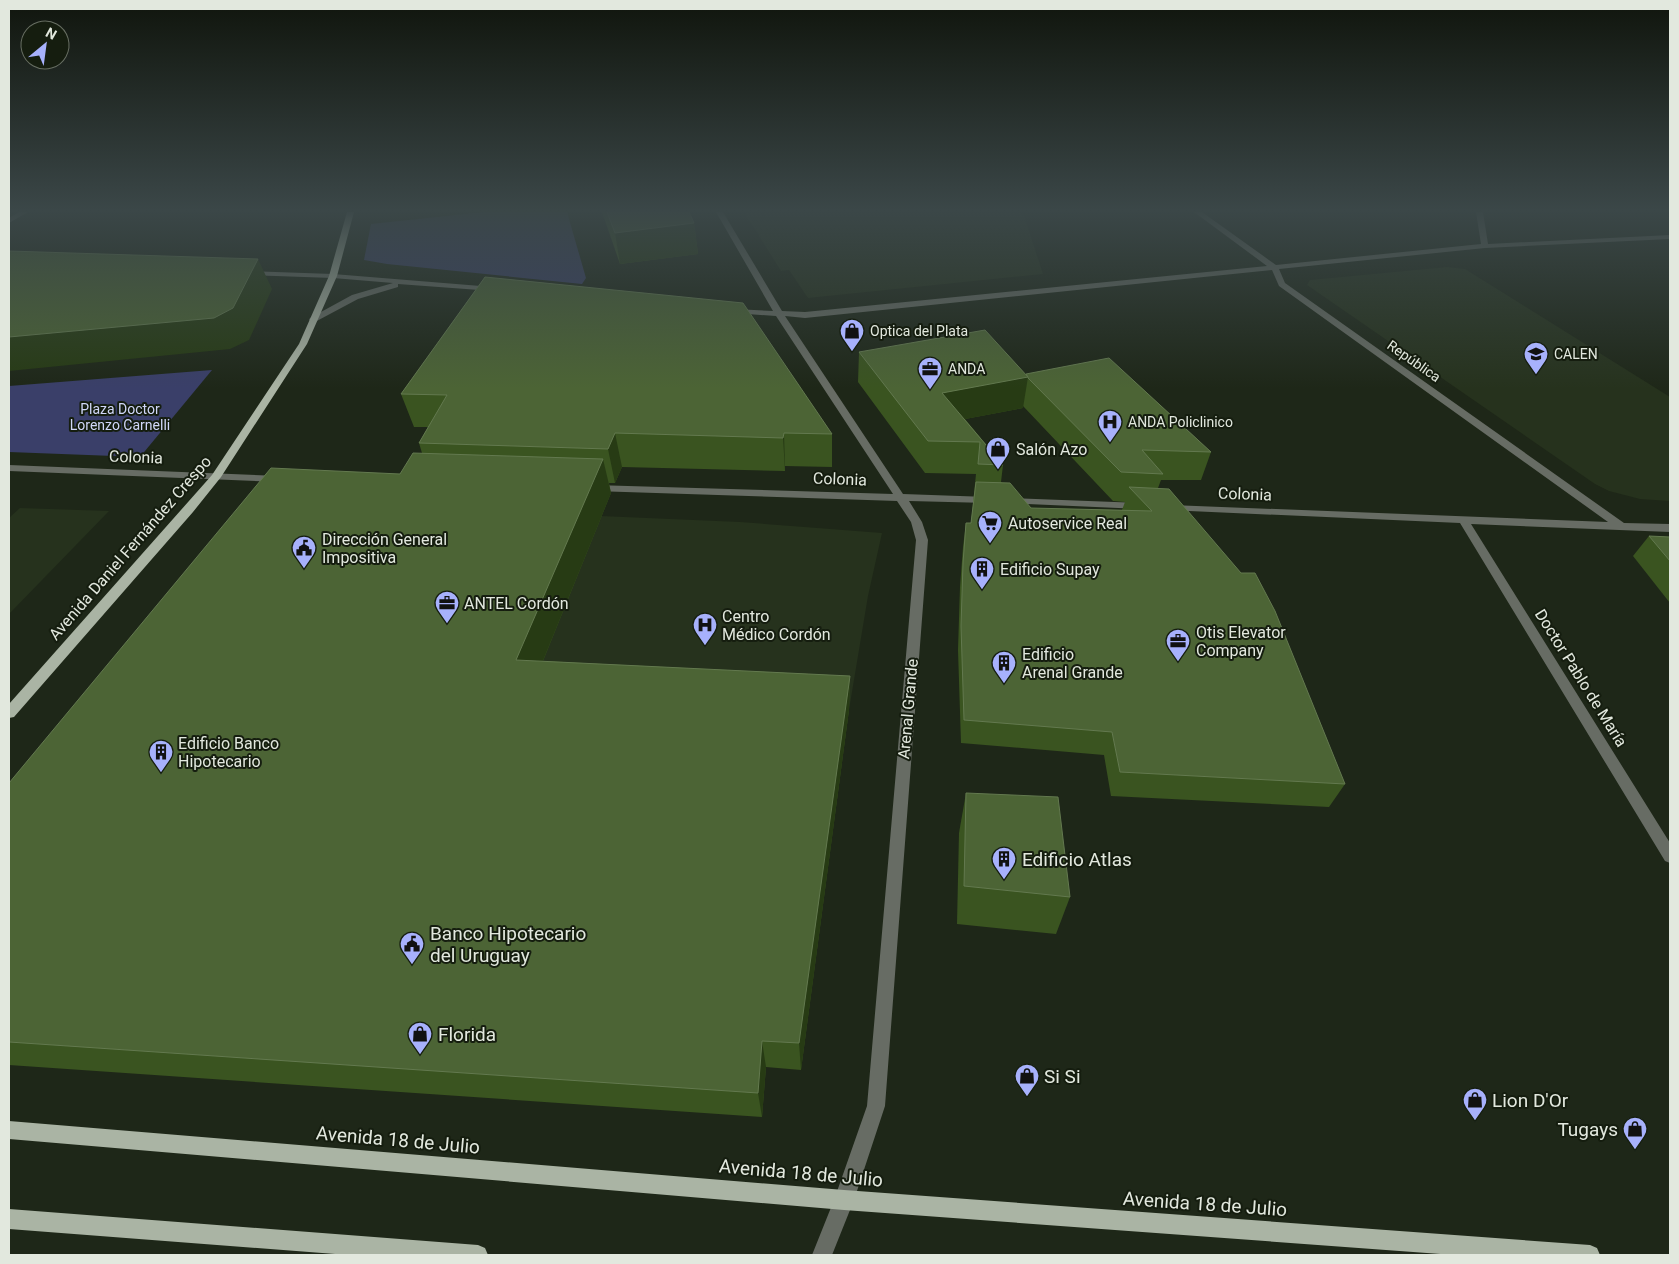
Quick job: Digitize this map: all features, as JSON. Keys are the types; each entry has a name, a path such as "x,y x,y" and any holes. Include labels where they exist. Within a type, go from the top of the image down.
{"main road":[{"name":"Avenida Daniel Fernández Crespo","path":"9,713 216,477 303,344 334,271"},
{"name":"Avenida 18 de Julio","path":"9,1130 844,1200 1590,1255"},
{"path":"9,1218 478,1255"}],"street":[{"name":"Arenal Grande","path":"754,271 780,315 900,497 914,515 920,528 922,540 876,1106 844,1200 822,1255"},
{"path":"721,310 805,315 1235,271"},
{"name":"República","path":"1276,271 1282,284 1621,526"},
{"path":"240,273 333,276 498,290"},
{"path":"313,320 355,297 387,286 410,282"},
{"name":"Colonia","path":"9,468 295,479"},
{"name":"Colonia","path":"582,488 900,497 1670,528"},
{"name":"Doctor Pablo de María","path":"1462,519 1670,856"}],"shaded area":[{"path":"790,271 1042,271 1043,274 808,298"},
{"name":"CALEN","path":"1405,271 1468,271 1670,397 1670,501 1640,499 1609,491 1595,484 1307,285 1310,280"},
{"path":"20,508 109,511 9,614 9,518"},
{"name":"Centro Médico Cordón","path":"601,516 740,522 882,533 868,596 849,710 529,695"}],"green space":[{"path":"455,271 584,271 586,278 582,284"},
{"name":"Plaza Doctor Lorenzo Carnelli","path":"212,370 140,457 9,452 9,386"}],"building":[{"path":"9,271 252,271 233,308 214,318 9,337"},
{"path":"485,277 743,303 832,434 784,433 783,438 615,433 608,449 419,443 447,395 401,394"},
{"path":"985,330 1028,377 942,393 1003,465 978,464 980,442 928,441 859,352"},
{"path":"1109,358 1211,452 1142,450 1163,474 1121,472 1026,374"},
{"name":"Banco Hipotecario del Uruguay","path":"413,453 603,459 516,660 850,676 799,1043 762,1041 758,1093 9,1042 9,783 271,468 400,474"},
{"name":"Otis Elevator Company","path":"976,482 1010,483 1031,508 1152,511 1129,487 1169,489 1241,573 1255,573 1275,611 1345,784 1120,772 1112,732 964,720 961,626 963,563 966,523 971,523"},
{"path":"1649,536 1670,537 1670,561"},
{"path":"966,793 1058,797 1070,897 964,886"}],"place":[{"name":"Optica del Plata","path":"852,352"},
{"name":"CALEN","path":"1536,375"},
{"name":"ANDA","path":"930,390"},
{"name":"ANDA Policlinico","path":"1110,443"},
{"name":"Salón Azo","path":"998,470"},
{"name":"Autoservice Real","path":"990,544"},
{"name":"Dirección General Impositiva","path":"304,569"},
{"name":"Edificio Supay","path":"982,590"},
{"name":"ANTEL Cordón","path":"447,624"},
{"name":"Centro Médico Cordón","path":"705,646"},
{"name":"Otis Elevator Company","path":"1178,662"},
{"name":"Edificio Arenal Grande","path":"1004,684"},
{"name":"Edificio Banco Hipotecario","path":"161,773"},
{"name":"Edificio Atlas","path":"1004,880"},
{"name":"Banco Hipotecario del Uruguay","path":"412,965"},
{"name":"Florida","path":"420,1055"},
{"name":"Si Si","path":"1027,1097"},
{"name":"Lion D'Or","path":"1475,1121"},
{"name":"Tugays","path":"1635,1150"}]}
